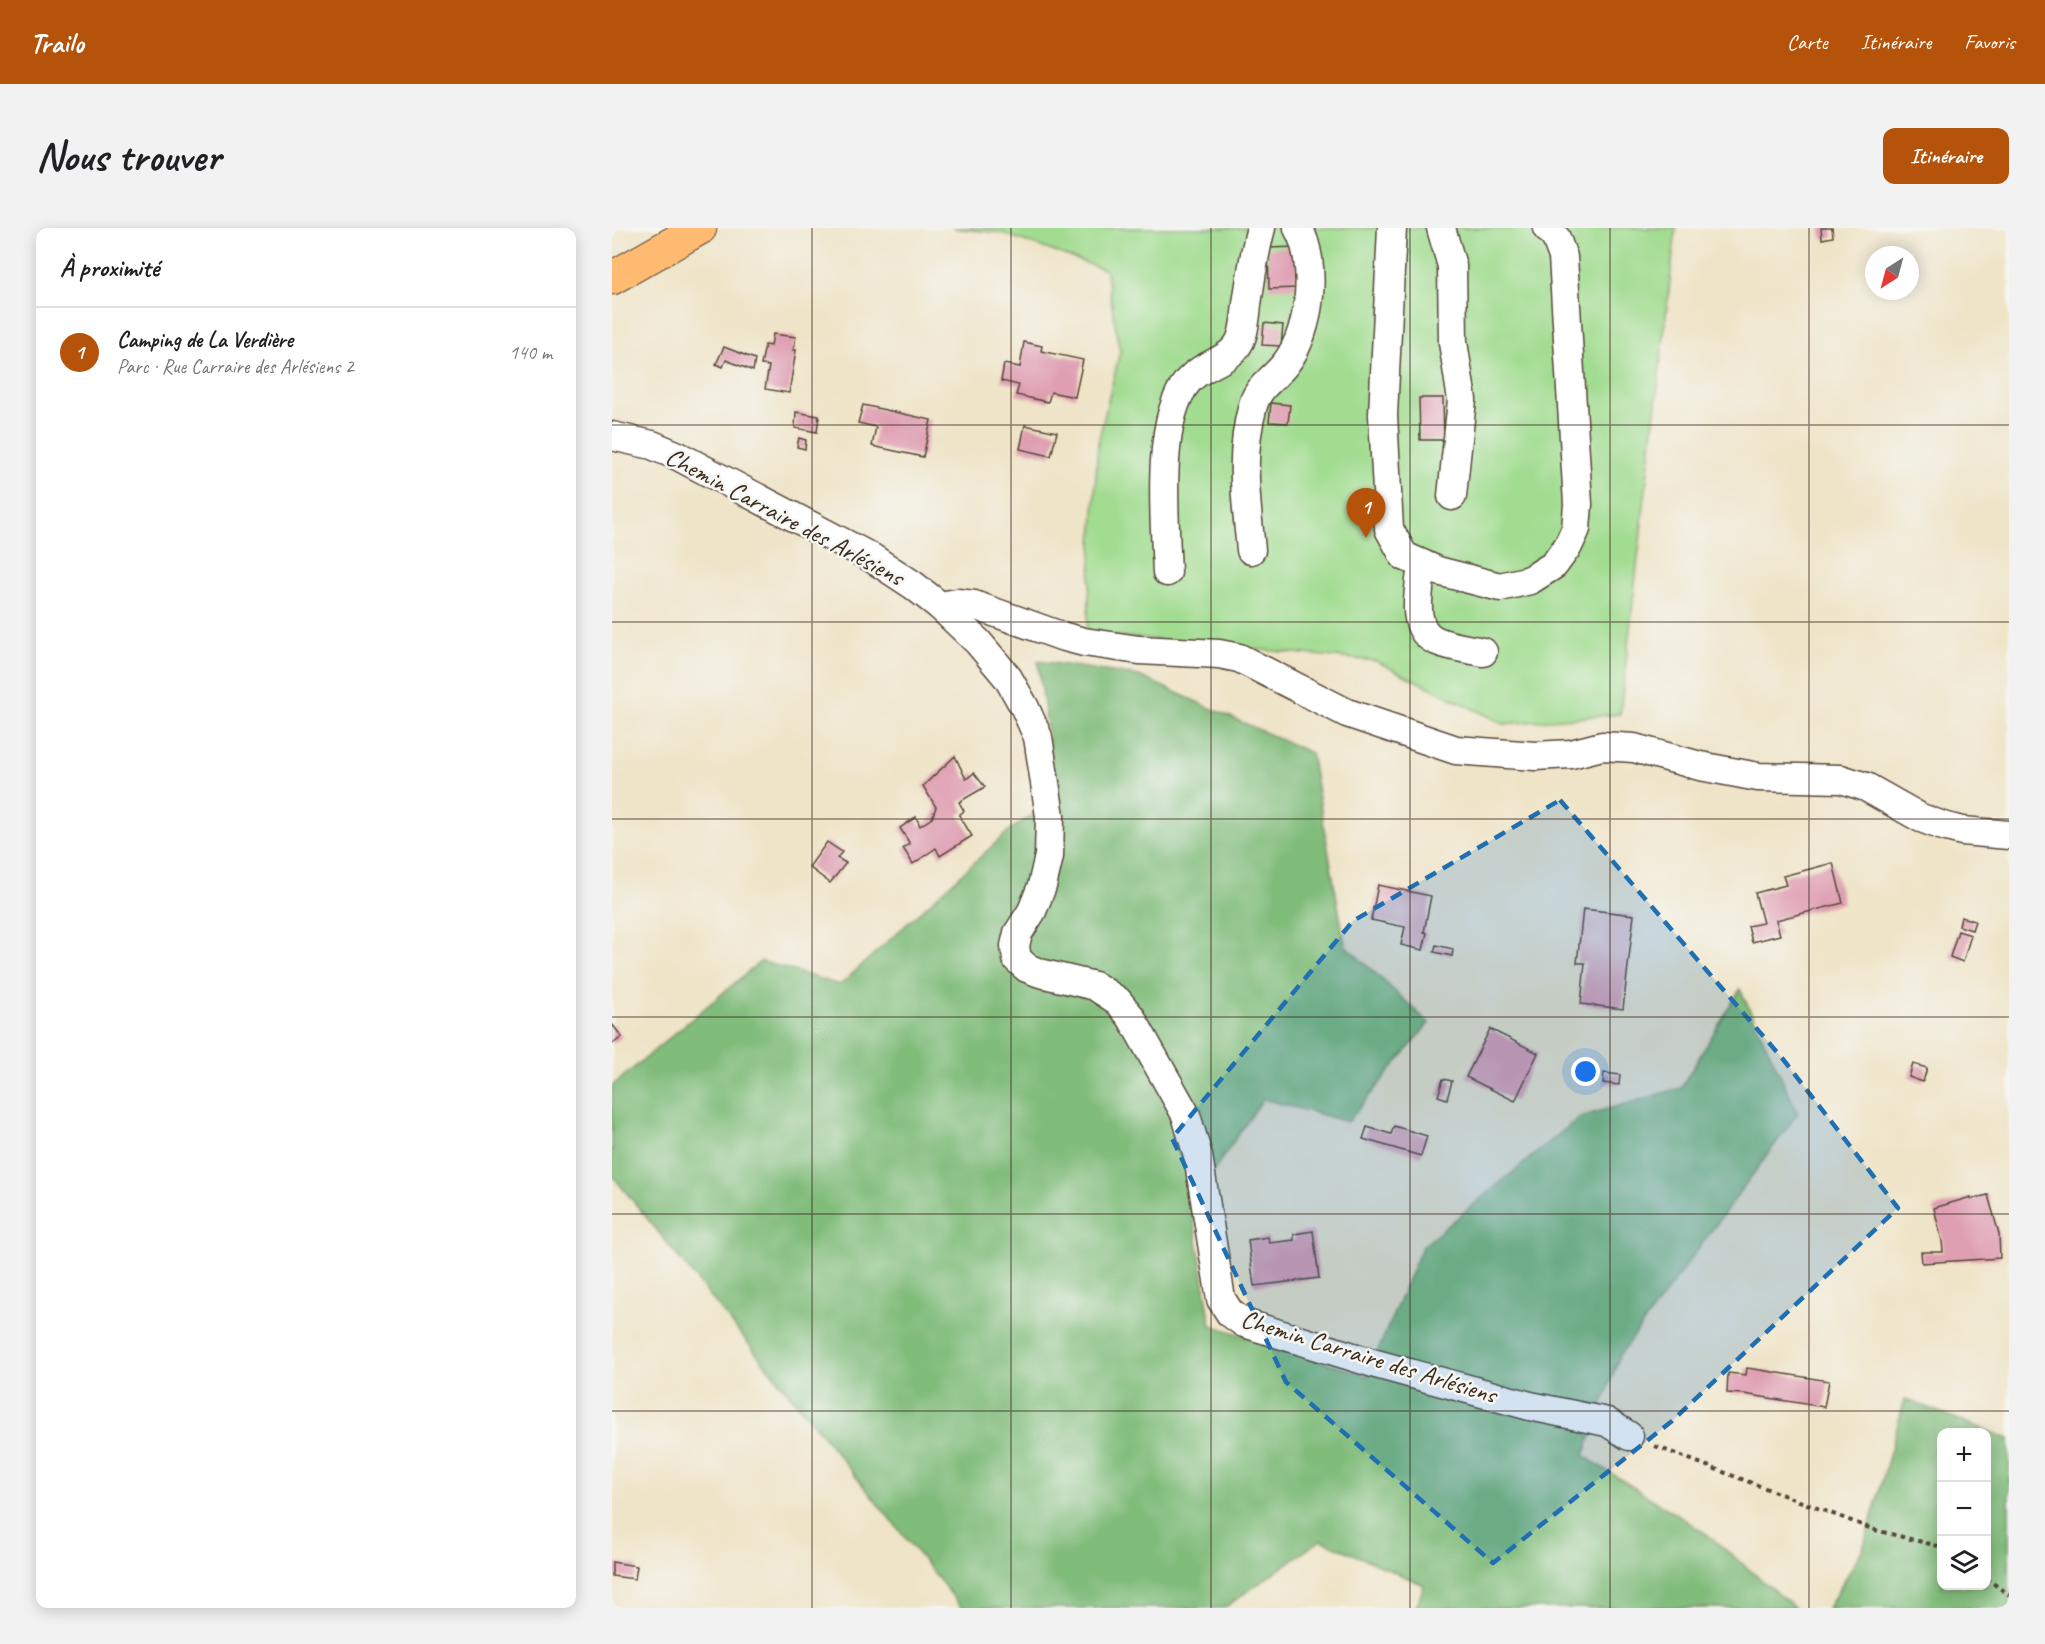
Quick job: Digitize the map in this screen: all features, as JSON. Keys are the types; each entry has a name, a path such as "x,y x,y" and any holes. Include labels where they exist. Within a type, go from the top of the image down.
{"highway":[{"path":"612,278 700,228"}],"street":[{"path":"1167,573 1164,496 1167,440 1176,402 1186,383 1199,369 1225,358 1236,349 1242,335 1255,249 1261,228"},
{"path":"1251,550 1243,471 1247,430 1253,402 1264,383 1286,365 1295,349 1304,321 1311,275 1303,237 1298,228"},
{"path":"1392,228 1383,415 1389,529 1404,556 1438,571 1500,587 1530,580 1554,565 1576,530 1578,504 1563,257 1556,238 1547,228"},
{"path":"1441,228 1452,266 1452,342 1462,400 1452,496"},
{"name":"Chemin Carraire des Arlésiens","path":"612,436 652,445 678,456 872,558 940,606 978,642 1008,678 1038,737 1050,816 1049,856 1042,886 1032,911 1018,933 1015,946 1017,960 1027,968 1040,973 1095,986 1118,1000 1131,1017 1186,1115 1198,1156 1221,1299 1230,1313 1244,1323 1376,1364 1530,1406 1607,1422 1629,1436"},
{"path":"1422,564 1418,618 1424,632 1435,641 1483,652"},
{"path":"940,606 957,603 974,605 1084,642 1139,650 1219,654 1239,658 1347,713 1456,750 1536,756 1571,754 1602,746 1634,747 1700,765 1758,777 1841,778 1866,787 1921,818 1943,826 1962,831 2009,835"}],"path":[{"path":"1629,1436 1875,1530 1937,1546"},
{"path":"1991,1582 2009,1595"}],"highlighted area":[{"path":"1560,800 1782,1058 1898,1208 1672,1421 1493,1563 1286,1382 1172,1138 1353,921"}],"green space":[{"path":"952,228 1676,228 1620,714 1504,724 1376,661 1087,633 1098,443 1120,352 1106,270 1002,233"},
{"path":"1038,661 1139,676 1311,753 1345,945 1429,1023 1348,1122 1263,1099 1191,1203 1211,1325 1367,1376 1422,1247 1580,1117 1681,1088 1740,989 1798,1113 1620,1355 1584,1456 1707,1534 1795,1608 1416,1608 1424,1585 1321,1540 1224,1608 962,1608 612,1175 612,1086 761,961 840,985 1011,829 1057,799"},
{"path":"1905,1399 1980,1428 1937,1428 1937,1590 1991,1590 1991,1432 2009,1439 2009,1608 1828,1608 1863,1549"}],"building":[{"path":"1821,228 1832,228 1833,237 1822,239"},
{"path":"1296,247 1297,288 1269,289 1268,248"},
{"path":"1264,323 1283,325 1281,346 1262,345"},
{"path":"773,334 796,337 789,393 765,389 769,366 761,365 765,345 771,346"},
{"path":"1024,342 1042,346 1041,351 1083,360 1075,397 1051,392 1048,402 1016,395 1019,385 1001,381 1004,364 1020,367"},
{"path":"724,347 755,359 753,371 726,360 723,367 716,364"},
{"path":"1419,398 1443,398 1444,440 1420,440"},
{"path":"1271,403 1290,405 1288,423 1269,422"},
{"path":"863,405 931,420 923,457 872,446 876,427 858,423"},
{"path":"796,412 819,416 817,432 795,428"},
{"path":"1025,425 1057,432 1051,456 1020,449"},
{"path":"799,438 806,440 805,449 797,447"},
{"path":"955,756 966,779 974,773 985,787 959,802 964,811 959,815 972,836 940,856 936,848 913,864 903,848 910,844 900,828 916,817 920,826 932,818 936,807 923,786"},
{"path":"827,842 842,852 837,858 846,863 830,883 809,867"},
{"path":"1833,863 1843,903 1776,920 1780,935 1752,942 1748,926 1763,923 1755,893 1786,885 1783,876"},
{"path":"1378,885 1431,896 1423,950 1401,945 1405,927 1371,920"},
{"path":"1583,909 1634,915 1623,1009 1581,1004 1585,963 1577,963"},
{"path":"1961,917 1975,921 1972,930 1959,926"},
{"path":"1958,931 1971,935 1963,962 1950,957"},
{"path":"1436,945 1453,949 1452,956 1434,952"},
{"path":"612,1024 622,1037 612,1044"},
{"path":"1490,1029 1538,1053 1515,1101 1466,1077"},
{"path":"1913,1064 1927,1068 1923,1082 1909,1077"},
{"path":"1604,1073 1620,1075 1619,1085 1603,1083"},
{"path":"1443,1079 1452,1081 1447,1099 1438,1096"},
{"path":"1394,1126 1427,1136 1421,1156 1363,1139 1367,1127 1391,1134"},
{"path":"1988,1195 1999,1234 2000,1258 1922,1263 1921,1252 1943,1252 1934,1208 1971,1197 1971,1199"},
{"path":"1313,1231 1319,1278 1254,1286 1248,1240 1268,1237 1269,1243 1294,1240 1294,1234"},
{"path":"1747,1368 1829,1381 1824,1407 1727,1393 1728,1373 1746,1375"},
{"path":"612,1562 637,1566 635,1579 612,1576"}],"place":[{"name":"Camping de La Verdière","path":"1366,538"}]}
